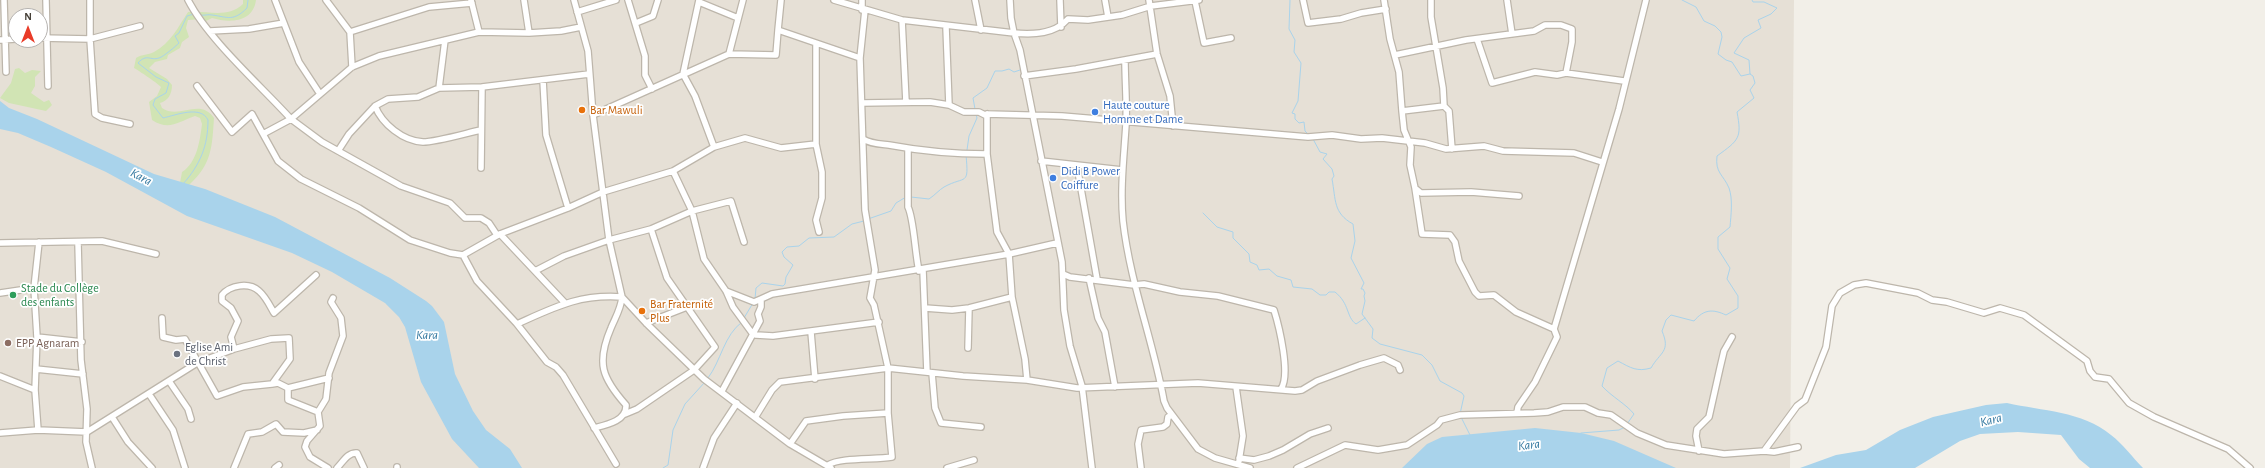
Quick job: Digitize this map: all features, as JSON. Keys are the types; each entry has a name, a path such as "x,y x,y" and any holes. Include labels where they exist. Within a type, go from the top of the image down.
{"street":[{"path":"4,0 3,39 6,72"},
{"path":"90,0 90,39 95,114 102,118 130,124"},
{"path":"188,0 195,14 291,118 322,142 402,186 450,203 465,218 481,218 489,223 565,303"},
{"path":"275,0 299,62 320,94"},
{"path":"326,0 350,32 352,67"},
{"path":"524,0 529,33"},
{"path":"574,0 588,51 593,115 609,240 622,297 622,306 610,329 602,357 604,376 626,405 625,414"},
{"path":"577,12 616,0"},
{"path":"628,0 645,56 645,75 652,89"},
{"path":"636,23 653,16 658,0"},
{"path":"729,54 743,0"},
{"path":"593,115 729,54 776,55 781,0"},
{"path":"834,0 863,10 902,20 1014,33 1040,33 1061,27 1068,19 1088,20 1108,17 1146,9 1150,3"},
{"path":"517,324 565,303 594,296 622,297 694,370 756,416 790,444 830,466 838,461 874,460 892,457 888,413 888,368 879,322 874,305 870,298 874,278 873,252 868,236 865,210 860,58 863,10 862,0"},
{"path":"975,0 981,30"},
{"path":"1010,0 1011,18 1062,262 1064,310 1068,337 1082,386 1092,468"},
{"path":"1060,0 1061,27"},
{"path":"1105,0 1108,17"},
{"path":"1303,0 1308,23 1341,19 1361,13 1386,9"},
{"path":"1384,0 1400,72 1404,130 1411,147 1410,165 1422,234 1450,235 1455,242 1459,261 1475,292 1479,296 1494,295 1516,312 1554,328"},
{"path":"1431,0 1435,47 1443,88 1444,106 1449,111 1452,149"},
{"path":"1507,0 1512,34"},
{"path":"1517,413 1518,407 1535,382 1557,338 1554,328 1602,162 1619,109 1624,81 1646,0"},
{"path":"714,147 695,96 683,74 699,1 738,18"},
{"path":"1150,3 1197,1 1204,43 1231,38"},
{"path":"350,32 429,7 471,2 479,32"},
{"path":"1150,3 1157,54 1170,96 1173,126"},
{"path":"902,20 906,102"},
{"path":"210,31 249,29 284,22"},
{"path":"1395,55 1477,38 1534,31 1545,25 1561,25 1572,29 1572,42 1566,73"},
{"path":"48,37 90,39 140,26"},
{"path":"946,26 949,105"},
{"path":"264,134 291,118 352,67 379,56 479,32 529,33 561,31 581,27"},
{"path":"778,30 860,58"},
{"path":"1477,38 1492,82 1536,72 1557,75 1566,73 1624,81"},
{"path":"439,88 445,40"},
{"path":"816,43 816,144 822,172 822,198 816,220 818,232"},
{"path":"48,48 48,86"},
{"path":"1024,76 1157,54"},
{"path":"1125,60 1126,122 1122,170 1123,220 1134,285 1155,354 1164,402 1198,449 1215,458 1238,462 1250,468"},
{"path":"338,151 349,134 375,106 388,99 418,97 439,88 482,87 589,74"},
{"path":"543,80 546,135 568,208"},
{"path":"197,86 232,132 252,114 278,161 301,179 359,208 410,240 450,253 463,255 498,234 568,208 603,192 673,171 714,147 745,138 781,148 816,144"},
{"path":"480,168 482,87"},
{"path":"862,103 906,102 949,105 964,112 979,112 985,115 1032,115 1311,137 1332,135 1361,139 1382,138 1409,141 1452,149 1484,146 1503,151 1574,153 1602,162"},
{"path":"375,106 379,117 388,126 415,141 425,142 481,130"},
{"path":"1402,111 1444,106"},
{"path":"987,114 987,154 997,232 1009,254 1012,297 1025,359 1027,380"},
{"path":"863,139 869,143 908,149 966,154 987,154"},
{"path":"908,149 908,207 911,214 913,242 921,270 930,373 935,408 941,423 981,427"},
{"path":"1042,161 1122,170"},
{"path":"1077,166 1097,280"},
{"path":"673,171 692,211 704,259 726,291 732,307 752,333 756,335 773,336 879,322"},
{"path":"1415,188 1421,193 1471,192 1519,196"},
{"path":"534,271 564,256 609,240 651,229 692,211 731,201 744,242"},
{"path":"594,428 608,424 637,409 694,370 715,347 667,278 651,229"},
{"path":"0,243 78,243 102,241 156,254"},
{"path":"38,430 35,390 36,337 34,288 40,242"},
{"path":"78,243 78,290 87,432 86,442 92,468"},
{"path":"726,291 754,302 783,291 921,270 1009,254 1057,243"},
{"path":"463,255 477,281 517,324 547,362 556,367 563,375 616,464"},
{"path":"1063,274 1070,277 1090,278 1134,285 1144,284 1180,292 1218,296 1274,310 1282,344 1284,385 1281,389"},
{"path":"234,349 231,337 238,321 231,308 222,301 222,295 225,291 234,286 245,286 259,290 274,313 316,275"},
{"path":"1090,278 1098,318 1106,332 1115,387"},
{"path":"1764,451 1797,406 1805,400 1826,347 1832,306 1840,293 1854,285 1866,283 1918,293 1932,300 1947,302 1984,313 2000,308 2024,316 2086,361 2090,371 2095,377 2109,379 2129,403 2154,417 2228,449 2250,468"},
{"path":"0,293 34,288"},
{"path":"925,308 952,310 969,308 1012,297"},
{"path":"319,429 318,412 326,399 329,378 343,336 341,318 331,302 333,298"},
{"path":"722,391 752,333 760,321 758,314 761,307 761,299"},
{"path":"646,323 687,308"},
{"path":"968,348 969,308"},
{"path":"162,318 163,337 185,339 197,363 217,396 243,388 278,383 288,388 329,378"},
{"path":"811,332 815,378"},
{"path":"36,337 82,342"},
{"path":"1699,451 1696,436 1697,429 1709,417 1724,351 1732,337"},
{"path":"0,433 38,430 87,432 197,363 234,349 271,339 289,338 290,360 272,384"},
{"path":"756,416 772,390 780,382 888,368 930,373 1027,380 1068,387 1115,387 1198,383 1236,387 1302,390 1317,381 1384,358 1398,365 1400,370"},
{"path":"36,369 83,374"},
{"path":"0,376 35,390"},
{"path":"169,381 188,409 191,419"},
{"path":"1236,387 1243,436 1238,462"},
{"path":"288,388 288,400 318,412"},
{"path":"149,394 173,430 184,466 177,468"},
{"path":"703,468 714,438 737,403"},
{"path":"1297,468 1346,445 1378,450 1407,445 1446,418 1460,415 1548,412 1570,406 1586,407 1598,413 1611,415 1637,433 1666,445 1699,451 1724,454 1764,451 1774,452 1798,446"},
{"path":"790,444 806,421 843,416 888,413"},
{"path":"1141,468 1138,444 1141,430 1163,427 1167,424 1168,417 1172,415"},
{"path":"112,417 128,442 152,468"},
{"path":"234,468 248,434 262,432 276,424 283,432 304,433 319,429"},
{"path":"1238,462 1269,456 1283,450 1310,434 1328,428"},
{"path":"319,429 310,437 305,447 310,457 328,468"},
{"path":"337,468 349,454 353,452 357,453 364,468"},
{"path":"947,468 974,460"}],"shaded area":[{"path":"0,0 1794,0 1790,468 0,468"}],"green space":[{"path":"243,0 256,0 254,8 250,13 239,20 226,21 212,18 206,21 202,19 188,20 186,28 189,37 182,42 180,48 168,55 167,59 155,62 149,68 167,79 172,85 169,97 160,103 162,108 175,112 202,109 214,118 211,146 202,170 189,185 180,183 182,172 191,163 197,151 202,124 200,118 195,116 169,125 164,125 152,120 149,102 157,96 161,87 134,68 136,58 150,54 165,44 174,34 188,12 224,13 237,9 243,4"},
{"path":"19,68 25,73 32,70 41,71 35,77 35,86 31,93 44,102 49,100 52,105 46,111 9,103 0,98 11,83 15,69"}],"water":[{"name":"Kara","path":"0,101 9,108 37,119 154,174 205,189 275,217 390,278 426,301 432,306 444,322 455,374 473,411 486,430 510,449 522,468 479,468 452,439 421,382 405,327 399,317 385,303 332,272 292,253 187,216 106,172 18,133 0,129"},
{"name":"Kara","path":"2007,403 2075,416 2100,427 2123,446 2143,468 2090,468 2079,459 2061,435 2018,432 1980,434 1960,441 1915,468 1800,468 1836,455 1866,450 1900,430 1933,417 1986,405"},
{"name":"Kara","path":"1535,428 1581,433 1614,441 1676,468 1402,468 1427,444 1442,437"}],"waterway":[{"path":"199,15 230,18 234,17 247,8 248,0"},
{"path":"1290,0 1289,29 1295,40 1294,52 1301,63 1298,101 1292,113 1295,114 1295,119 1299,123 1304,122 1305,131 1308,134"},
{"path":"1682,0 1696,7 1704,21 1715,26 1721,32 1722,37 1718,54 1726,60 1732,62 1741,76 1750,74"},
{"path":"1627,424 1634,414 1602,386 1607,368 1618,361 1634,369 1642,370 1651,368 1665,348 1662,331 1666,320 1671,315 1694,321 1705,312 1713,311 1726,315 1738,308 1738,296 1727,279 1730,268 1718,249 1718,237 1730,227 1731,202 1727,183 1718,170 1717,156 1730,146 1737,138 1739,133 1737,112 1754,98 1750,90 1755,83 1753,76 1750,74 1749,60 1734,53 1744,38 1761,28 1758,20 1771,14 1777,8 1764,2 1753,2 1752,0"},
{"path":"183,184 194,170 202,155 205,147 208,120 205,115 194,112 181,113 163,118 153,105 155,99 166,93 169,83 156,77 138,63 144,58 156,59 161,57 179,43 175,36 179,33 187,16 194,14"},
{"path":"975,109 973,98 987,88 995,71 1009,69 1014,72 1020,70"},
{"path":"967,150 969,136 977,118 976,114"},
{"path":"1313,139 1320,152 1327,154 1323,159 1332,169 1334,176 1332,179 1336,205 1342,215 1353,224 1355,241 1351,258 1364,283 1361,289 1363,289 1365,293 1362,314 1373,329 1372,338 1380,344 1422,355 1432,365 1440,381 1462,393 1464,396 1460,414"},
{"path":"911,197 929,199 944,187 964,178 967,172 966,155"},
{"path":"868,219 891,211 896,203 906,197"},
{"path":"1203,213 1217,227 1233,232 1233,238 1249,254 1250,262 1257,265 1259,270 1269,269 1277,276 1291,280 1293,287 1312,289 1320,295 1335,292 1343,301 1351,318 1356,324 1365,318"},
{"path":"755,299 756,288 762,283 783,286 785,284 786,277 793,265 784,257 782,252 787,247 799,246 809,238 834,237 852,224 864,221"},
{"path":"744,318 753,303"},
{"path":"708,378 731,334 742,322"},
{"path":"663,468 668,465 673,430 685,404 705,382"},
{"path":"1461,417 1470,435"},
{"path":"1581,433 1619,430 1625,427"}],"place":[{"name":"Bar Mawuli","path":"582,110"},
{"name":"Haute couture Homme et Dame","path":"1095,112"},
{"name":"Didi B Power Coiffure","path":"1053,178"},
{"name":"Stade du Collège des enfants","path":"13,295"},
{"name":"Bar Fraternité Plus","path":"642,311"},
{"name":"EPP Agnaram","path":"8,343"},
{"name":"Eglise Ami de Christ","path":"177,354"}]}
